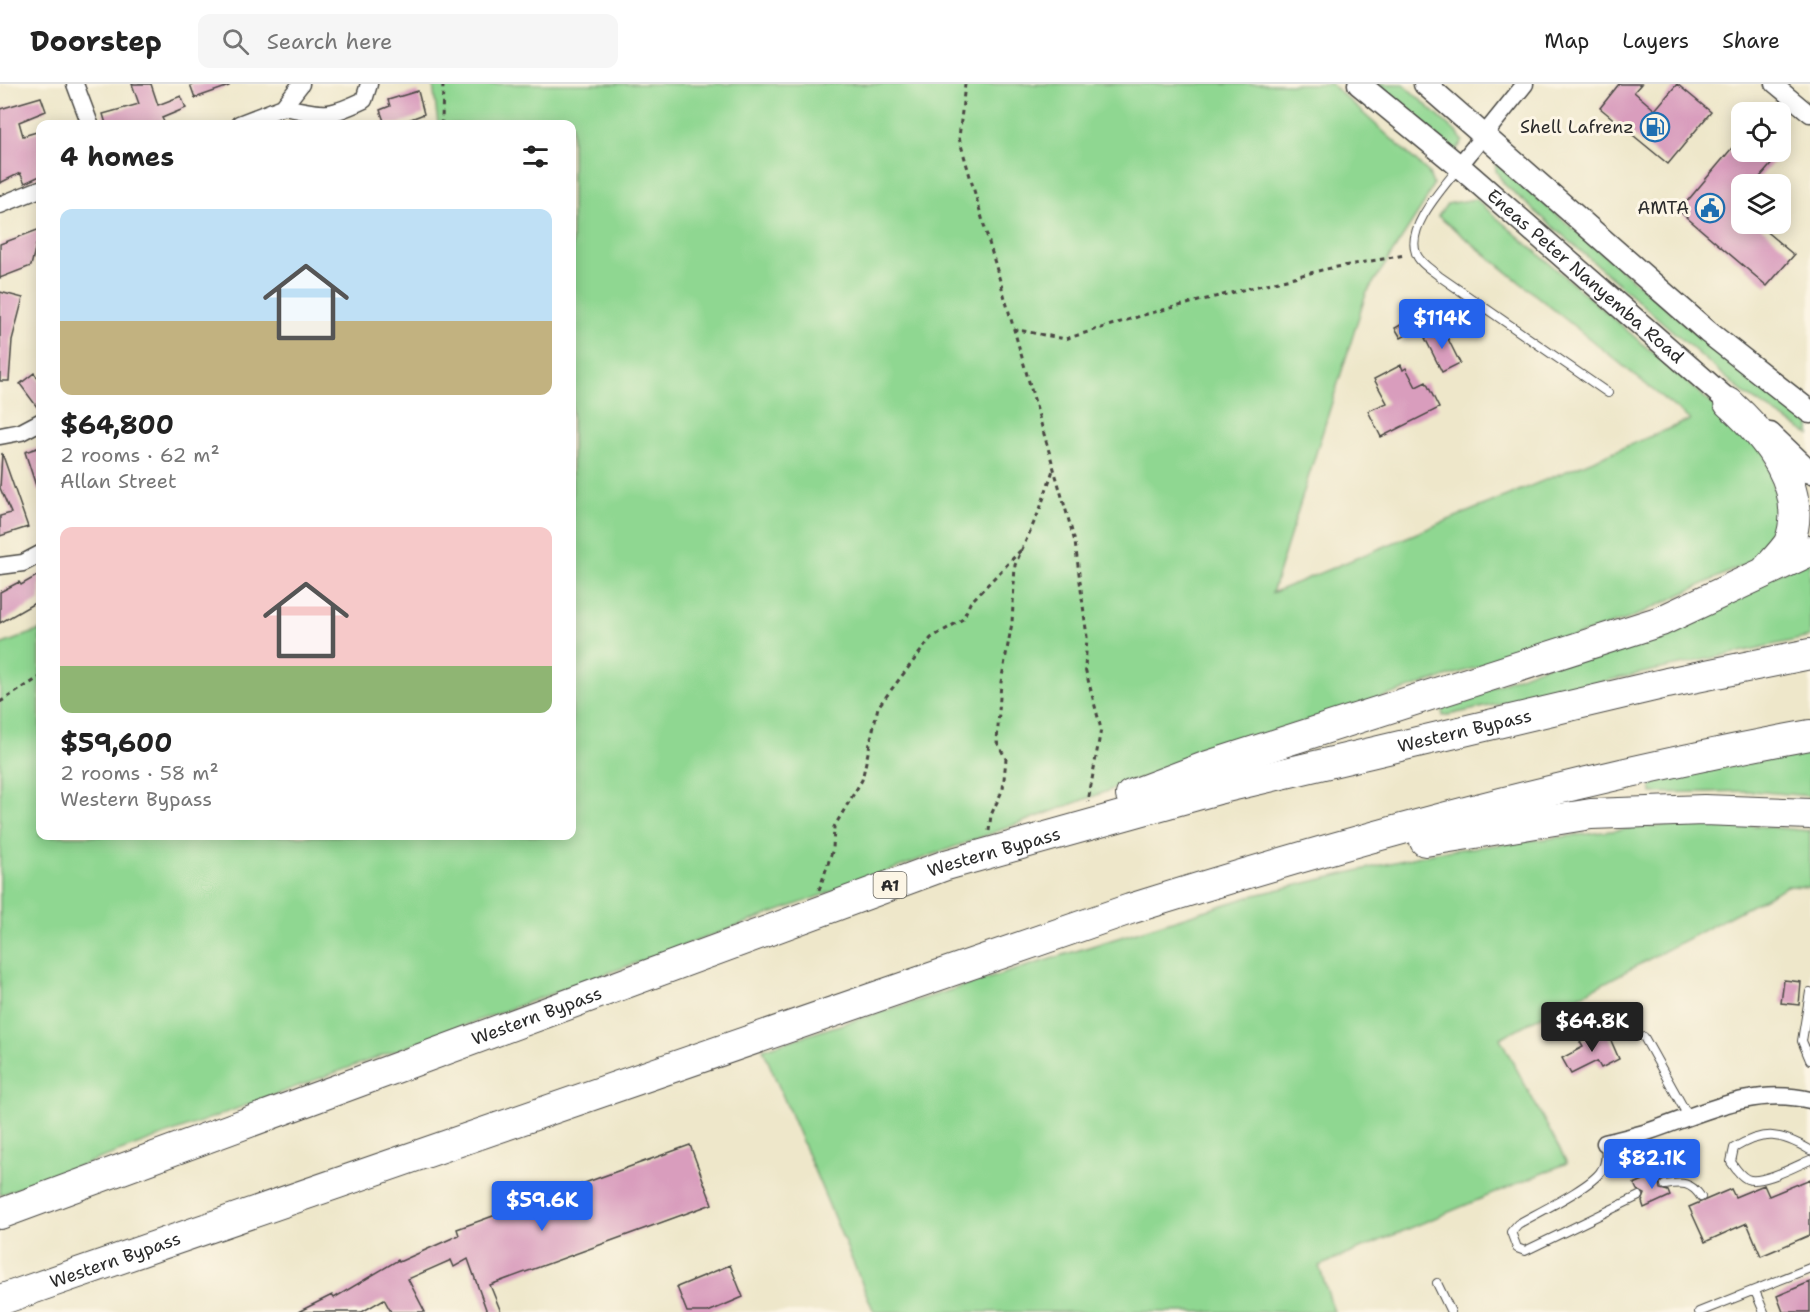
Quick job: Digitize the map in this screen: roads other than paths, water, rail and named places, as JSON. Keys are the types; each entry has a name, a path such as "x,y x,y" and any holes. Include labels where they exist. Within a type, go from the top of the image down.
{"highway":[{"path":"1729,403 1762,433 1792,473 1798,489 1799,515 1790,542 1768,568"},
{"path":"946,865 1206,767 1661,621 1768,568 1810,551"},
{"name":"Western Bypass","path":"0,1214 946,865 1218,789 1667,683 1810,654"},
{"name":"Western Bypass","path":"0,1300 1074,928 1267,866 1513,800 1708,754 1810,735"},
{"path":"1267,866 1592,814 1704,810 1810,814"}],"main road":[{"name":"Eneas Peter Nanyemba Road","path":"1359,84 1459,166 1729,403 1757,423 1810,472"},
{"path":"1425,84 1708,332 1810,412"}],"street":[{"path":"75,84 88,120"},
{"path":"249,120 283,106 301,84"},
{"path":"283,106 324,115 332,114 364,100 369,84"},
{"path":"1459,166 1525,84"},
{"path":"1774,84 1810,114"},
{"path":"0,205 36,191"},
{"path":"0,436 21,432 36,424"},
{"path":"0,566 23,563 36,556"},
{"path":"1605,1143 1649,1132 1688,1116 1746,1098 1789,1095 1810,1100"}],"lane":[{"path":"1459,166 1431,203 1417,227 1416,253 1422,262 1439,276 1608,393"},
{"path":"1810,992 1802,1041 1810,1059"},
{"path":"1644,1037 1688,1116"},
{"path":"1810,1150 1792,1140 1770,1134 1749,1139 1734,1148 1731,1162 1738,1173 1748,1180 1763,1179 1810,1160"},
{"path":"1605,1143 1606,1158 1602,1170 1584,1185 1518,1224 1511,1232 1517,1248 1525,1251 1640,1196"},
{"path":"1665,1185 1683,1182 1695,1187 1701,1197"},
{"path":"1699,1312 1755,1292 1810,1268"},
{"path":"1437,1283 1451,1312"},
{"path":"1755,1292 1764,1312"}],"place":[{"name":"Shell Lafrenz","path":"1655,127"},
{"name":"AMTA","path":"1710,208"}]}
